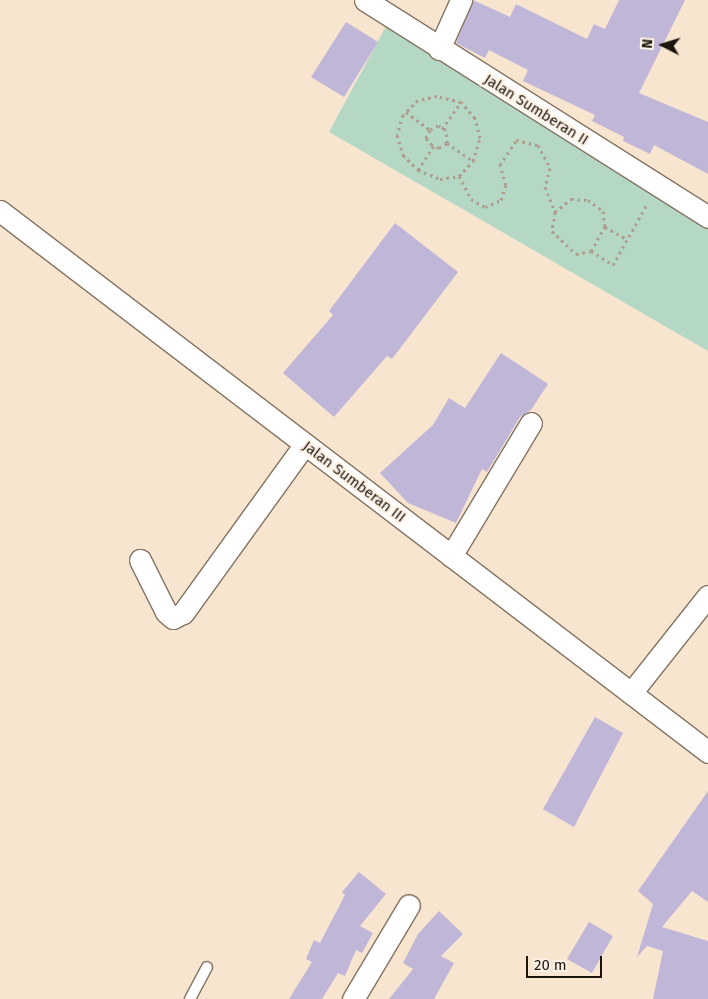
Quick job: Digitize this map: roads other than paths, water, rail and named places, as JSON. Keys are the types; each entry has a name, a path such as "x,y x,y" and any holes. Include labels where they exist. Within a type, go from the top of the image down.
{"street":[{"name":"Jalan Sumberan II","path":"365,0 439,49 708,217"},
{"path":"439,49 461,0"},
{"name":"Jalan Sumberan III","path":"0,211 708,752"},
{"path":"451,556 530,423"},
{"path":"140,560 166,612 173,618 183,613 305,444"},
{"path":"631,693 708,596"},
{"path":"353,999 409,905"}],"lane":[{"path":"190,999 207,968"}]}
